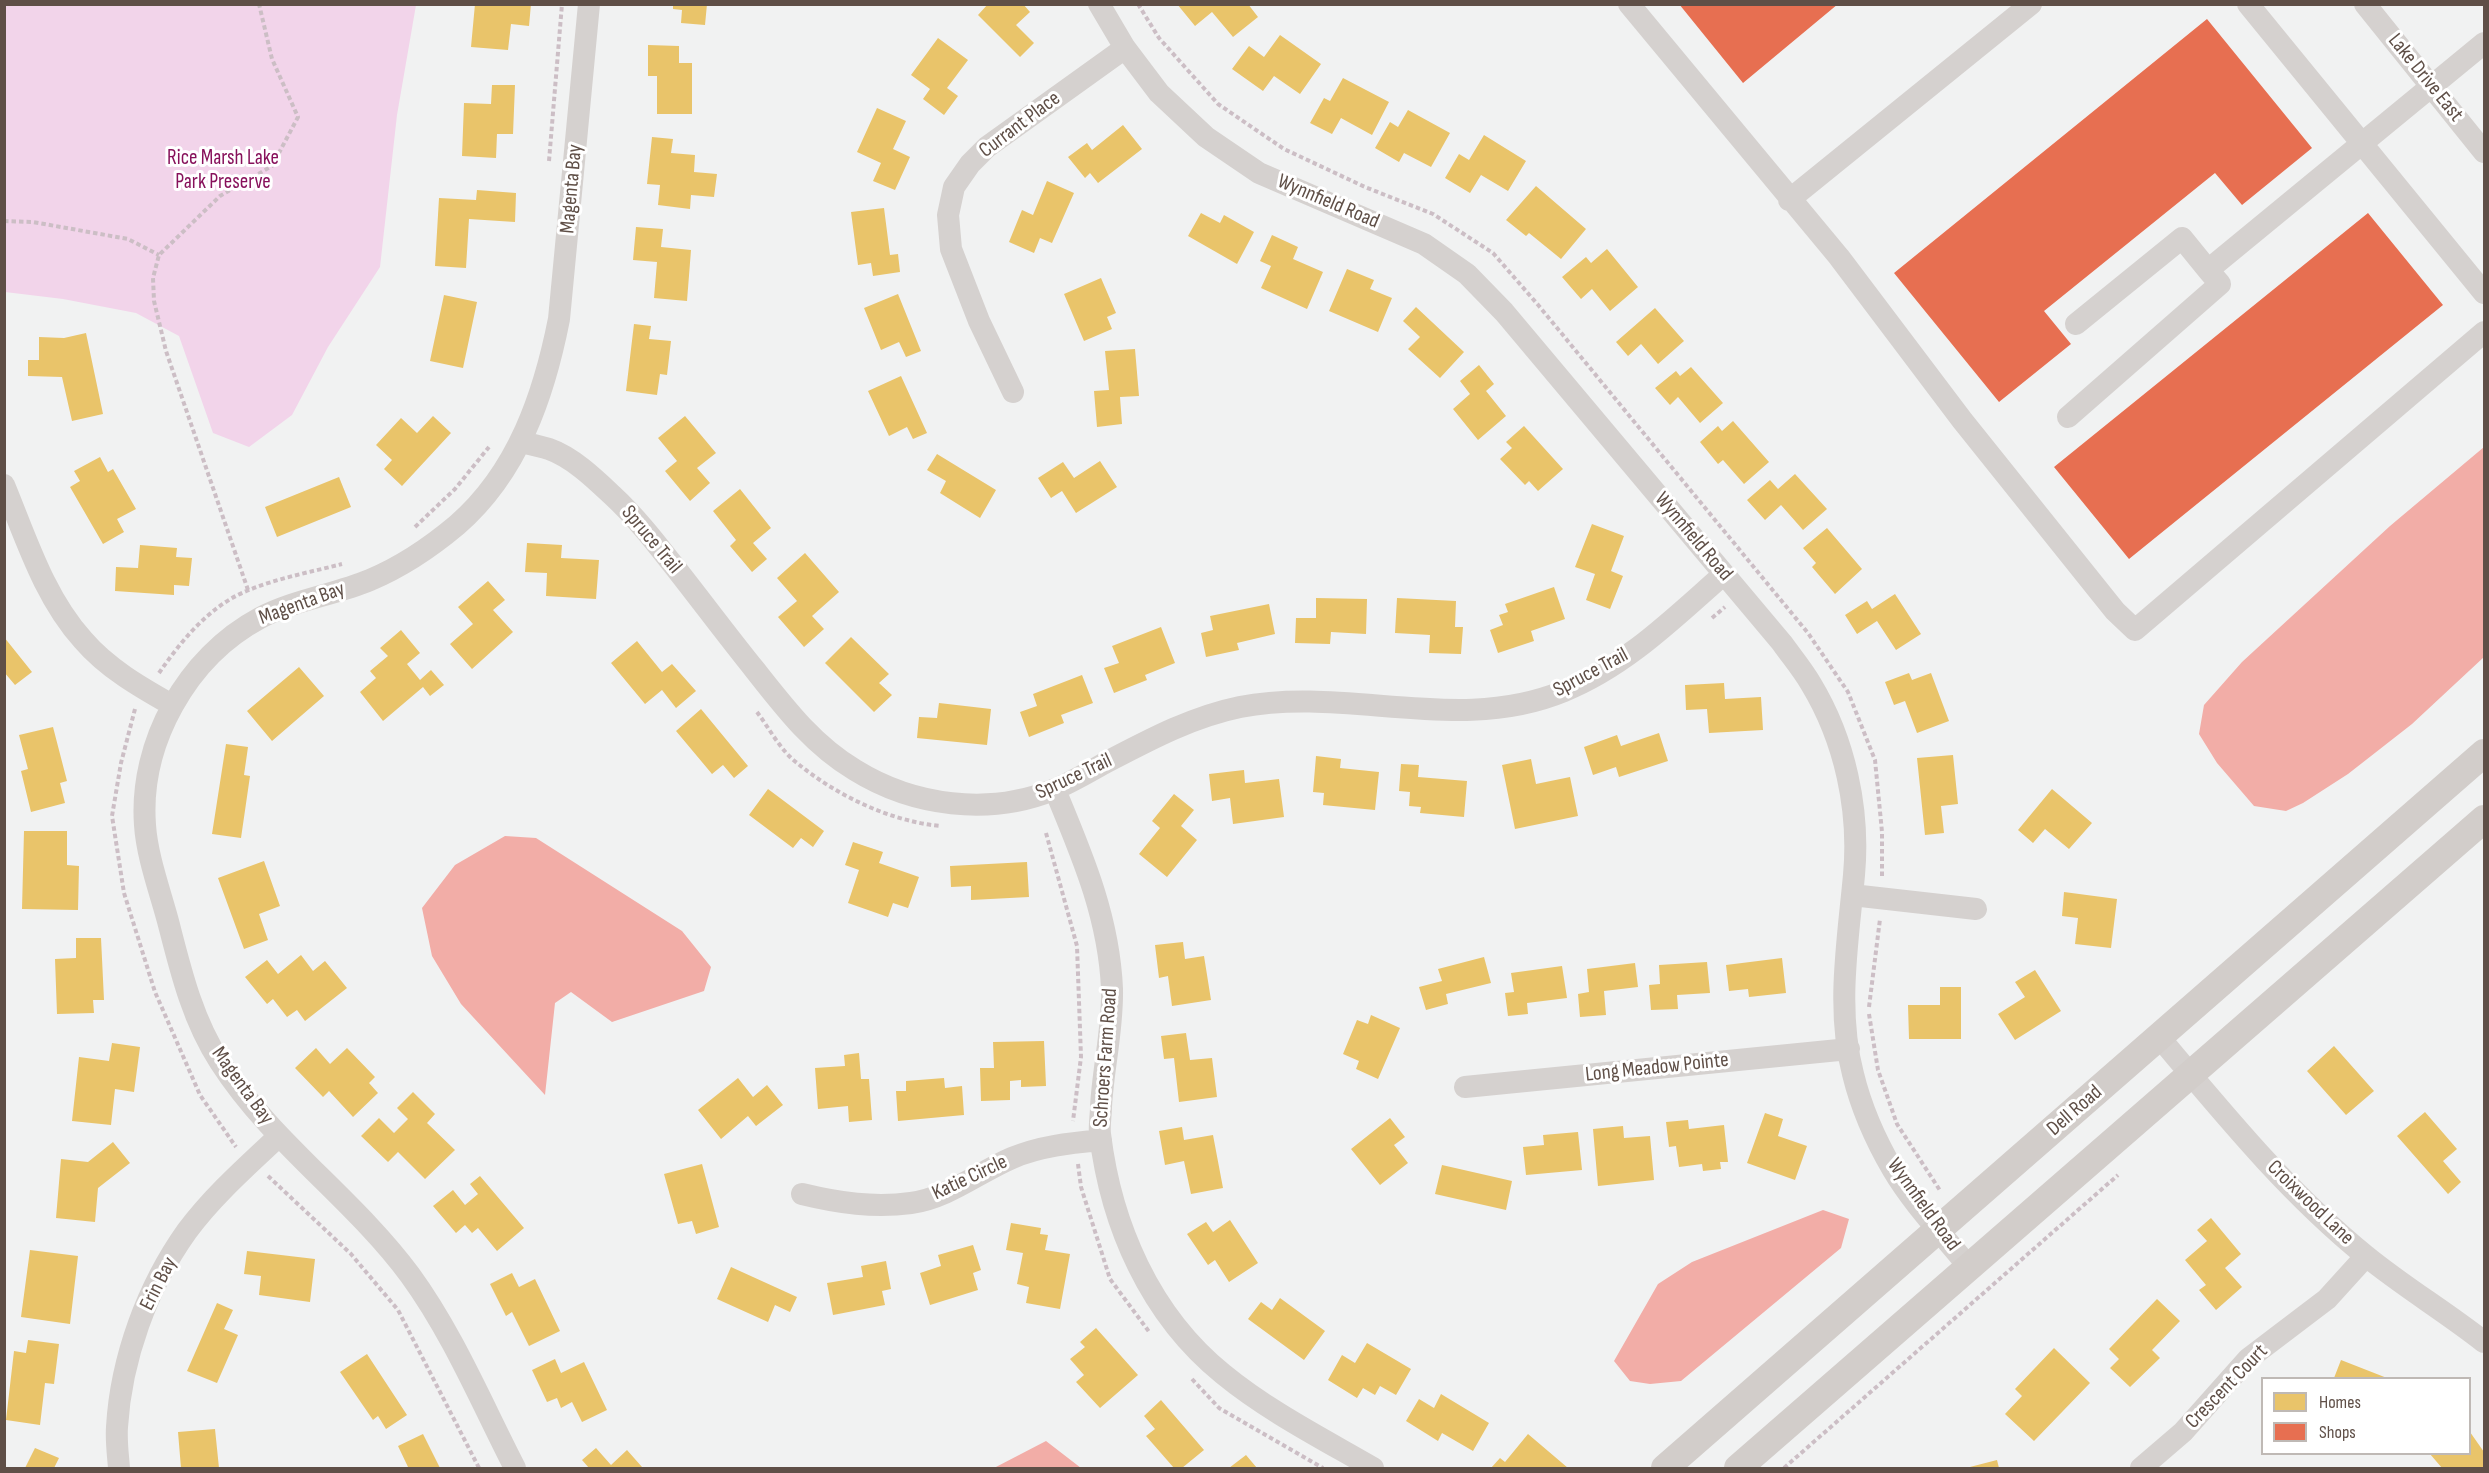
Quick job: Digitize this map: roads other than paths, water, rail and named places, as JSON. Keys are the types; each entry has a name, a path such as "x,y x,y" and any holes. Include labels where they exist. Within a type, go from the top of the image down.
{"main road":[{"name":"Dell Road","path":"1665,1468 2484,753"},
{"path":"1738,1468 2484,819"}],"street":[{"name":"Magenta Bay","path":"515,1468 444,1331 411,1276 370,1227 279,1136 245,1097 219,1060 197,1017 182,973 145,826 148,783 157,739 171,705 202,665 234,634 250,624 285,607 372,580 417,554 459,523 494,485 521,442 542,392 559,319 589,4"},
{"name":"Wynnfield Road","path":"1099,4 1125,48 1159,93 1206,137 1259,173 1424,244 1467,274 1504,312 1782,643 1811,683 1834,729 1848,776 1855,824 1852,895 1845,966 1845,1021 1852,1073 1870,1124 1893,1171 1968,1266"},
{"path":"1629,4 1744,142 1789,200 1839,257 1962,420 2115,611 2135,630 2484,332"},
{"path":"1789,200 2031,4"},
{"path":"2248,4 2484,293"},
{"name":"Lake Drive East","path":"2365,4 2484,152"},
{"path":"2208,270 2362,146 2484,43"},
{"name":"Currant Place","path":"1013,392 979,321 951,249 948,214 954,187 970,164 987,147 1125,48"},
{"path":"2068,417 2220,284 2182,238 2076,324"},
{"name":"Spruce Trail","path":"521,442 552,450 593,477 634,516 790,715 823,748 857,772 899,791 940,803 984,805 1029,798 1055,790 1151,738 1194,720 1240,707 1287,702 1429,711 1474,710 1521,705 1564,691 1604,671 1642,645 1724,574"},
{"path":"4,486 39,570 58,608 83,640 113,669 171,705"},
{"name":"Schroers Farm Road","path":"1055,790 1094,888 1107,942 1112,990 1110,1035 1102,1082 1100,1133 1109,1191 1127,1242 1151,1292 1183,1335 1231,1380 1267,1406 1373,1468"},
{"path":"1852,895 1976,909"},
{"name":"Croixwood Lane","path":"2160,1038 2269,1164 2317,1212 2366,1256 2484,1342"},
{"name":"Long Meadow Pointe","path":"1465,1087 1849,1049"},
{"name":"Erin Bay","path":"118,1468 117,1428 123,1376 139,1325 160,1277 194,1224 220,1192 279,1136"},
{"name":"Katie Circle","path":"802,1194 839,1203 876,1206 914,1203 949,1191 1012,1158 1043,1147 1101,1140"},
{"name":"Crescent Court","path":"2141,1468 2183,1432 2248,1359 2327,1299 2366,1256"}],"park label":[{"name":"Rice Marsh Lake Park Preserve","path":"223,171"}]}
